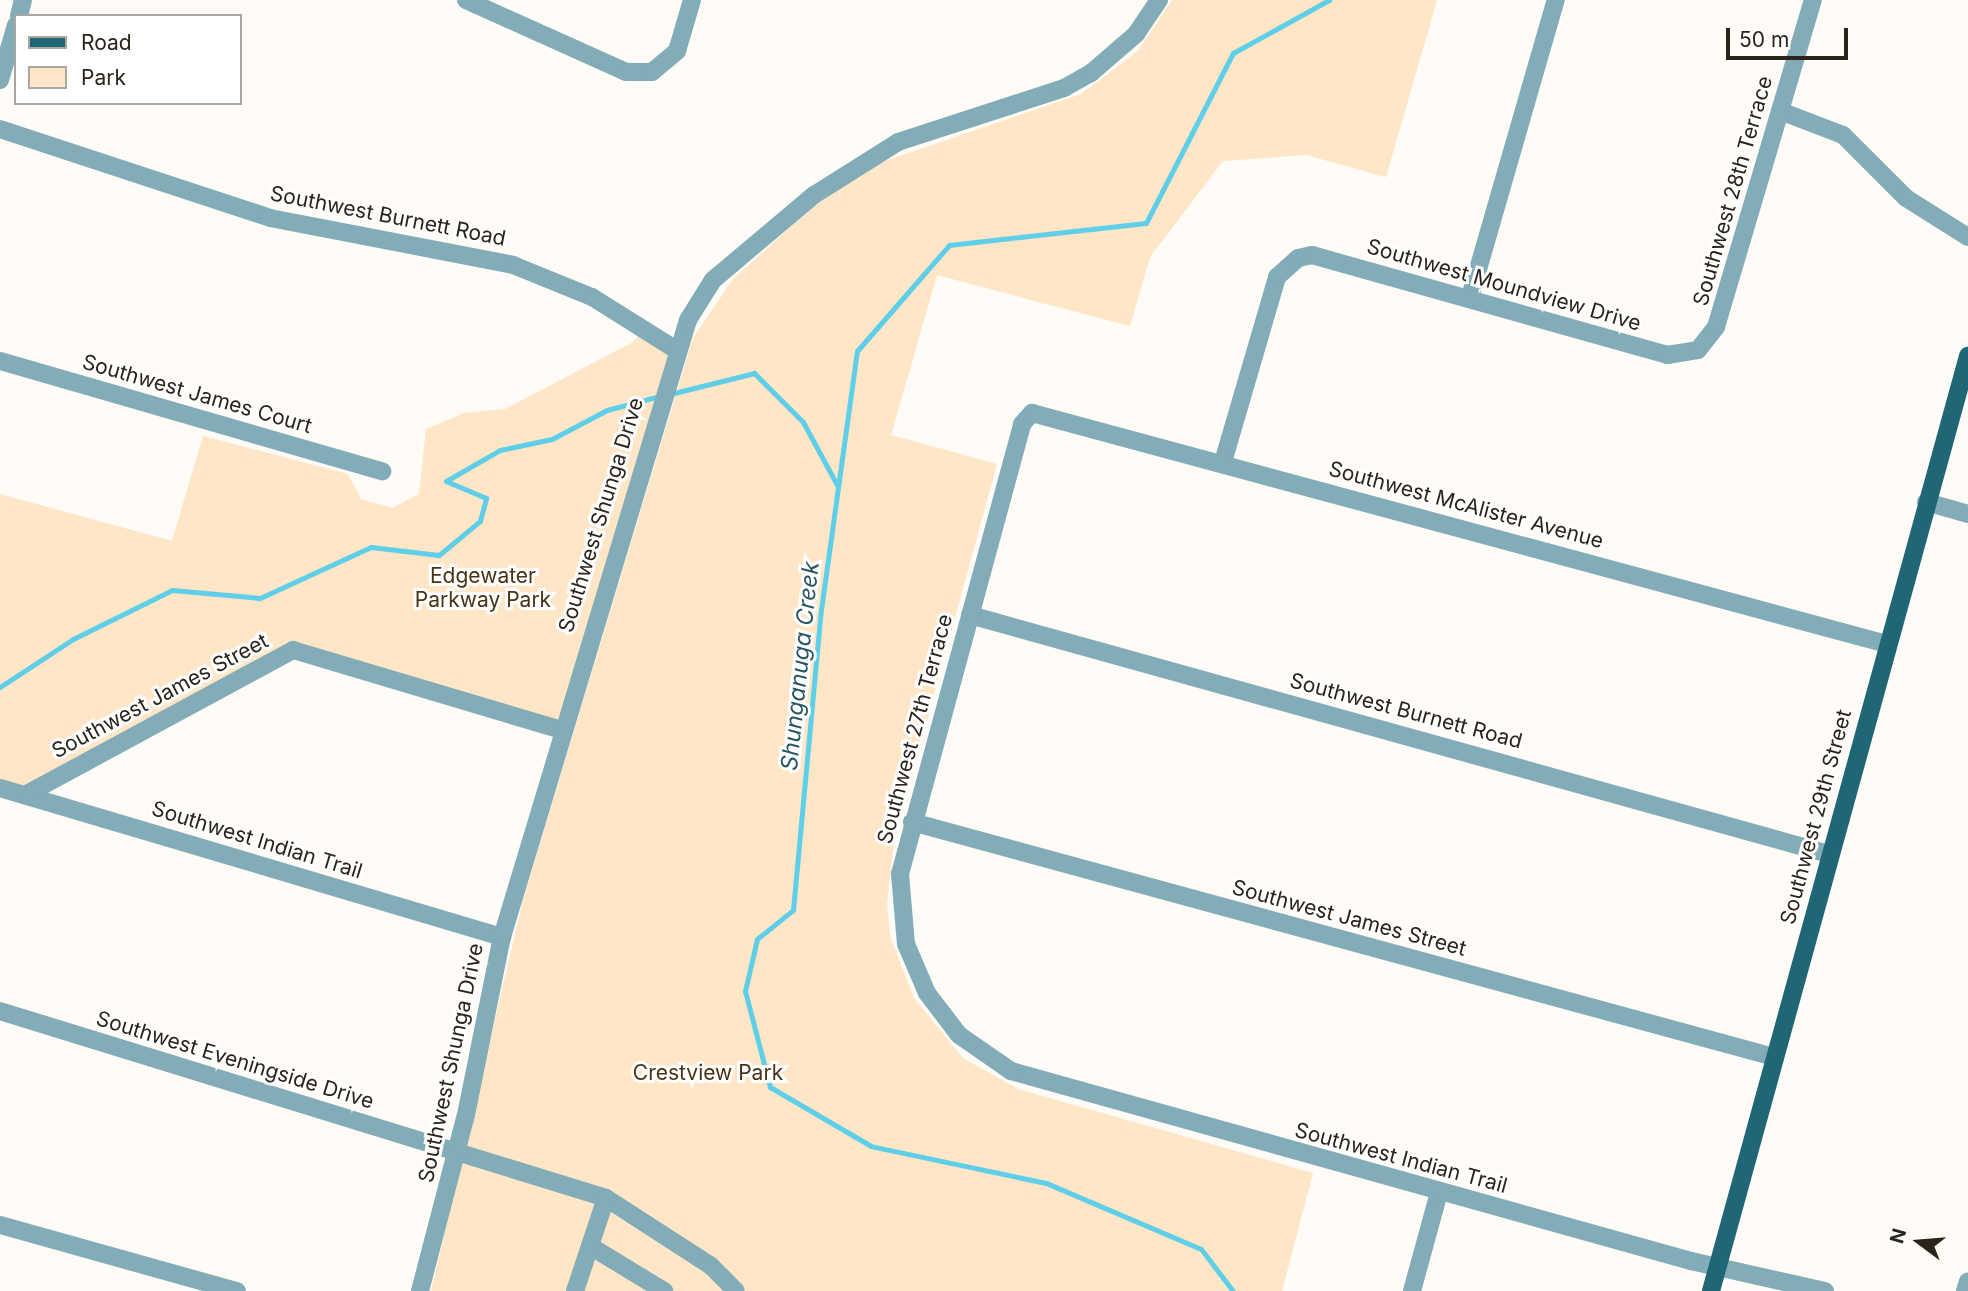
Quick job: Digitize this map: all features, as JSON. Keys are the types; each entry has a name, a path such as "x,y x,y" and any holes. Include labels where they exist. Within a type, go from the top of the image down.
{"main road":[{"name":"Southwest 29th Street","path":"1711,1291 1968,356"}],"street":[{"path":"467,0 626,72 652,72 677,51 692,0"},
{"name":"Southwest Shunga Drive","path":"420,1291 457,1152 502,937 561,730 675,348 713,280 814,195 898,142 1091,73 1136,34 1159,0"},
{"path":"1470,297 1556,0"},
{"name":"Southwest 28th Terrace","path":"1699,349 1716,327 1813,0"},
{"path":"0,80 14,33"},
{"path":"1780,111 1849,140 1906,198 1968,237"},
{"name":"Southwest Burnett Road","path":"0,129 270,218 513,265 572,287 675,348"},
{"name":"Southwest Moundview Drive","path":"1223,462 1277,277 1297,258 1312,255 1470,297 1667,355 1699,349"},
{"name":"Southwest James Court","path":"0,361 382,471"},
{"name":"Southwest McAlister Avenue","path":"1032,413 1223,462 1887,644"},
{"name":"Southwest 27th Terrace","path":"972,1046 933,1003 906,944 900,874 1022,424 1032,413"},
{"path":"1926,502 1968,514"},
{"name":"Southwest Burnett Road","path":"970,615 1829,854"},
{"name":"Southwest James Street","path":"25,795 293,650 561,730"},
{"name":"Southwest Indian Trail","path":"0,788 502,937"},
{"name":"Southwest James Street","path":"912,822 1774,1057"},
{"name":"Southwest Eveningside Drive","path":"0,1010 606,1198 711,1266 736,1291"},
{"name":"Southwest Indian Trail","path":"972,1046 1030,1079 1439,1192 1825,1291"},
{"path":"1412,1291 1439,1192"},
{"path":"575,1291 606,1198"},
{"path":"0,1225 237,1291"},
{"path":"590,1247 664,1291"},
{"path":"1965,1291 1968,1281"}],"green space":[{"name":"Crestview Park","path":"1172,0 1437,0 1386,177 1306,155 1223,161 1150,257 1130,326 937,275 891,435 997,464 894,841 887,904 890,936 914,998 963,1058 1018,1089 1313,1173 1282,1291 431,1291 524,896 693,338 733,279 815,205 879,163 1081,94 1138,51"},
{"name":"Edgewater Parkway Park","path":"644,329 675,349 561,730 293,650 25,795 0,788 0,494 172,541 203,436 348,474 361,499 392,508 419,494 426,429 464,413 505,409 633,342"}],"waterway":[{"name":"Shunganuga Creek","path":"1233,1291 1201,1249 1046,1183 871,1146 770,1087 745,991 757,939 793,910 821,610 857,351 949,245 1146,223 1233,53 1329,0"},
{"path":"670,394 754,373 803,422 837,485"},
{"path":"0,687 73,639 172,590 260,598 371,547 439,555 480,521 486,498 446,481 500,450 552,439 607,410 660,396"}]}
